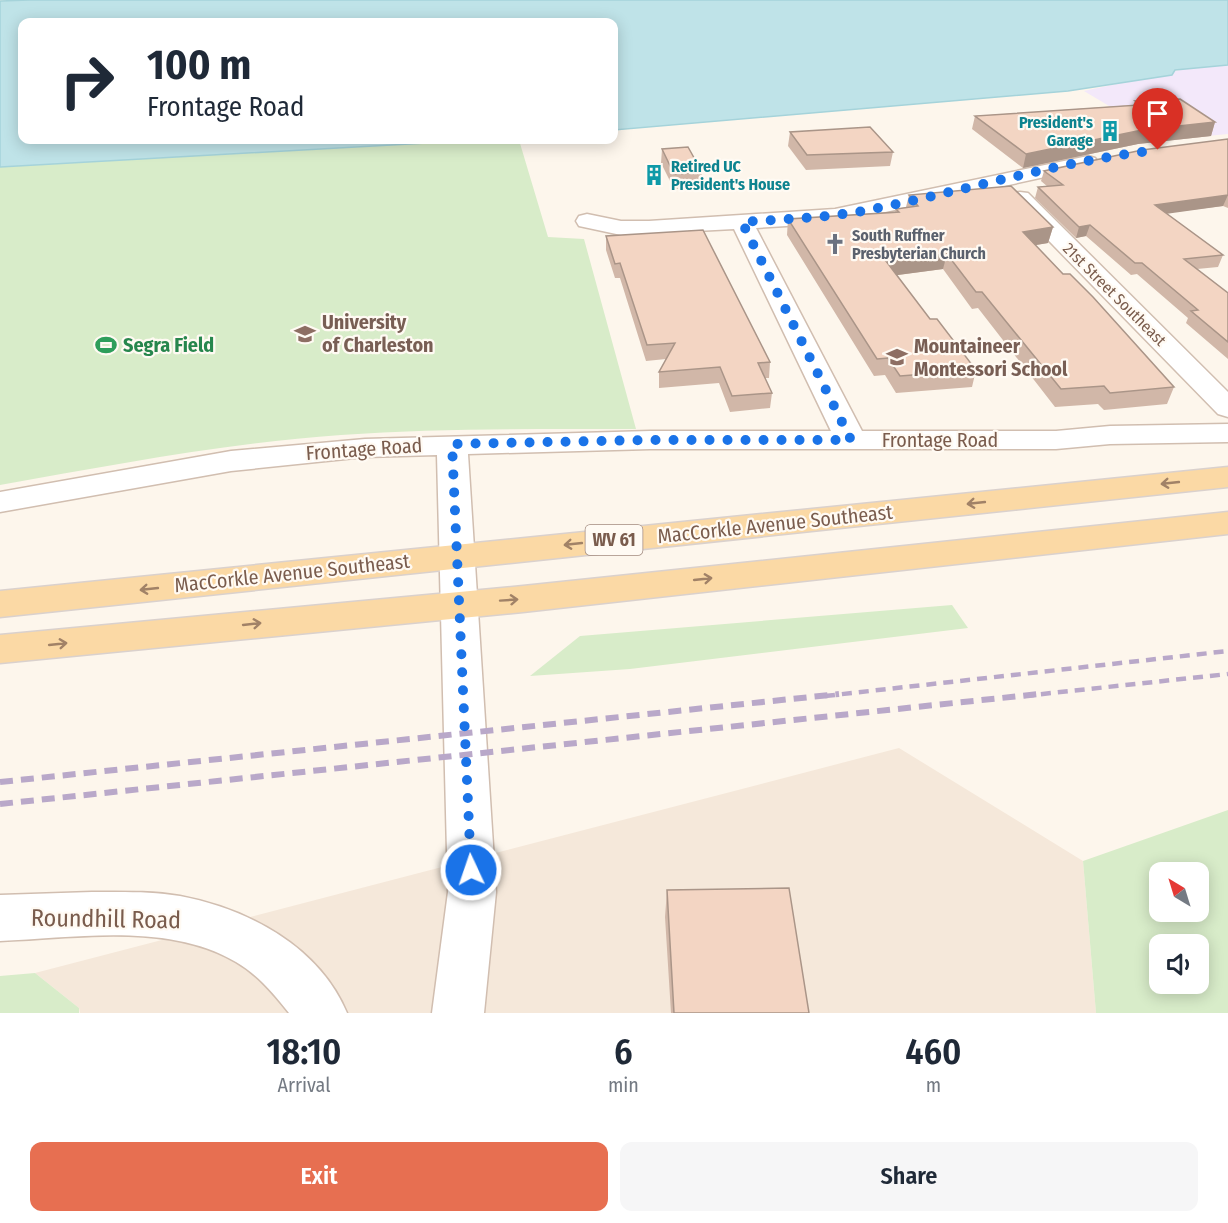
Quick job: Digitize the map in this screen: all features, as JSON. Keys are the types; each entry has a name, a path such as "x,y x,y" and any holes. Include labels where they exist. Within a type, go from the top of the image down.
{"main road":[{"name":"MacCorkle Avenue Southeast","path":"0,604 1228,477"},
{"path":"0,650 1228,523"}],"street":[{"path":"586,221 621,228 649,228 835,216 1104,159"},
{"name":"21st Street Southeast","path":"1002,180 1228,408"},
{"path":"742,222 851,440"},
{"name":"Frontage Road","path":"0,502 242,460 365,448 650,440 1056,440 1110,435 1228,433"},
{"name":"Frontage Road","path":"1056,440 1115,448 1204,447 1228,442"},
{"path":"452,444 472,892 458,1013"},
{"name":"Roundhill Road","path":"0,918 163,915 201,921 235,933 266,950 308,992 321,1013"}],"shaded area":[{"path":"1228,65 1228,134 1166,140 1084,91 1185,69"},
{"path":"899,748 1083,861 1096,1013 80,1013 79,1008 35,973"}],"green space":[{"name":"University of Charleston","path":"402,144 520,144 548,237 584,239 636,429 452,430 298,439 170,456 0,485 0,167"},
{"path":"952,605 968,628 630,669 530,676 580,636"},
{"path":"1228,810 1228,1013 1096,1013 1083,861"},
{"path":"35,973 79,1008 79,1013 0,1013 0,976"}],"water":[{"path":"1228,0 1228,65 1175,70 1172,75 1068,91 618,130 618,18 18,18 18,144 409,144 0,167 0,1"}],"building":[{"path":"1180,99 1215,122 1142,130 1026,154 975,116 1140,105 1135,101"},
{"path":"870,127 893,152 807,155 790,132"},
{"path":"1228,139 1228,195 1155,205 1223,255 1184,259 1228,293 1228,342 1191,311 1198,310 1142,263 1135,263 1090,225 1079,227 1038,187 1063,185 1044,171 1142,150"},
{"path":"688,147 702,172 674,174 662,149"},
{"path":"1011,186 1053,227 1023,232 1063,274 1070,274 1093,297 1174,387 1110,393 1104,386 1061,389 982,292 976,292 947,254 886,261 930,319 937,319 976,370 900,376 888,358 877,359 788,219 899,212 896,209 918,206 909,195"},
{"path":"703,230 770,362 758,363 772,393 732,396 720,367 659,372 675,343 647,345 620,263 615,264 606,236"},
{"path":"789,888 809,1013 674,1013 667,890"}],"railway":[{"path":"825,696 1228,651"},
{"path":"1024,696 1228,674"},
{"path":"0,782 839,694"},
{"path":"0,804 1039,694"}],"place":[{"name":"President's Garage","path":"1110,131"},
{"name":"Retired UC President's House","path":"654,175"},
{"name":"South Ruffner Presbyterian Church","path":"835,244"},
{"name":"University of Charleston","path":"305,334"},
{"name":"Segra Field","path":"106,345"},
{"name":"Mountaineer Montessori School","path":"897,357"}],"route":[{"path":"471,870 452,444 650,440 851,440 742,222 835,216 870,210 1002,180 1138,152 1158,150"}]}
